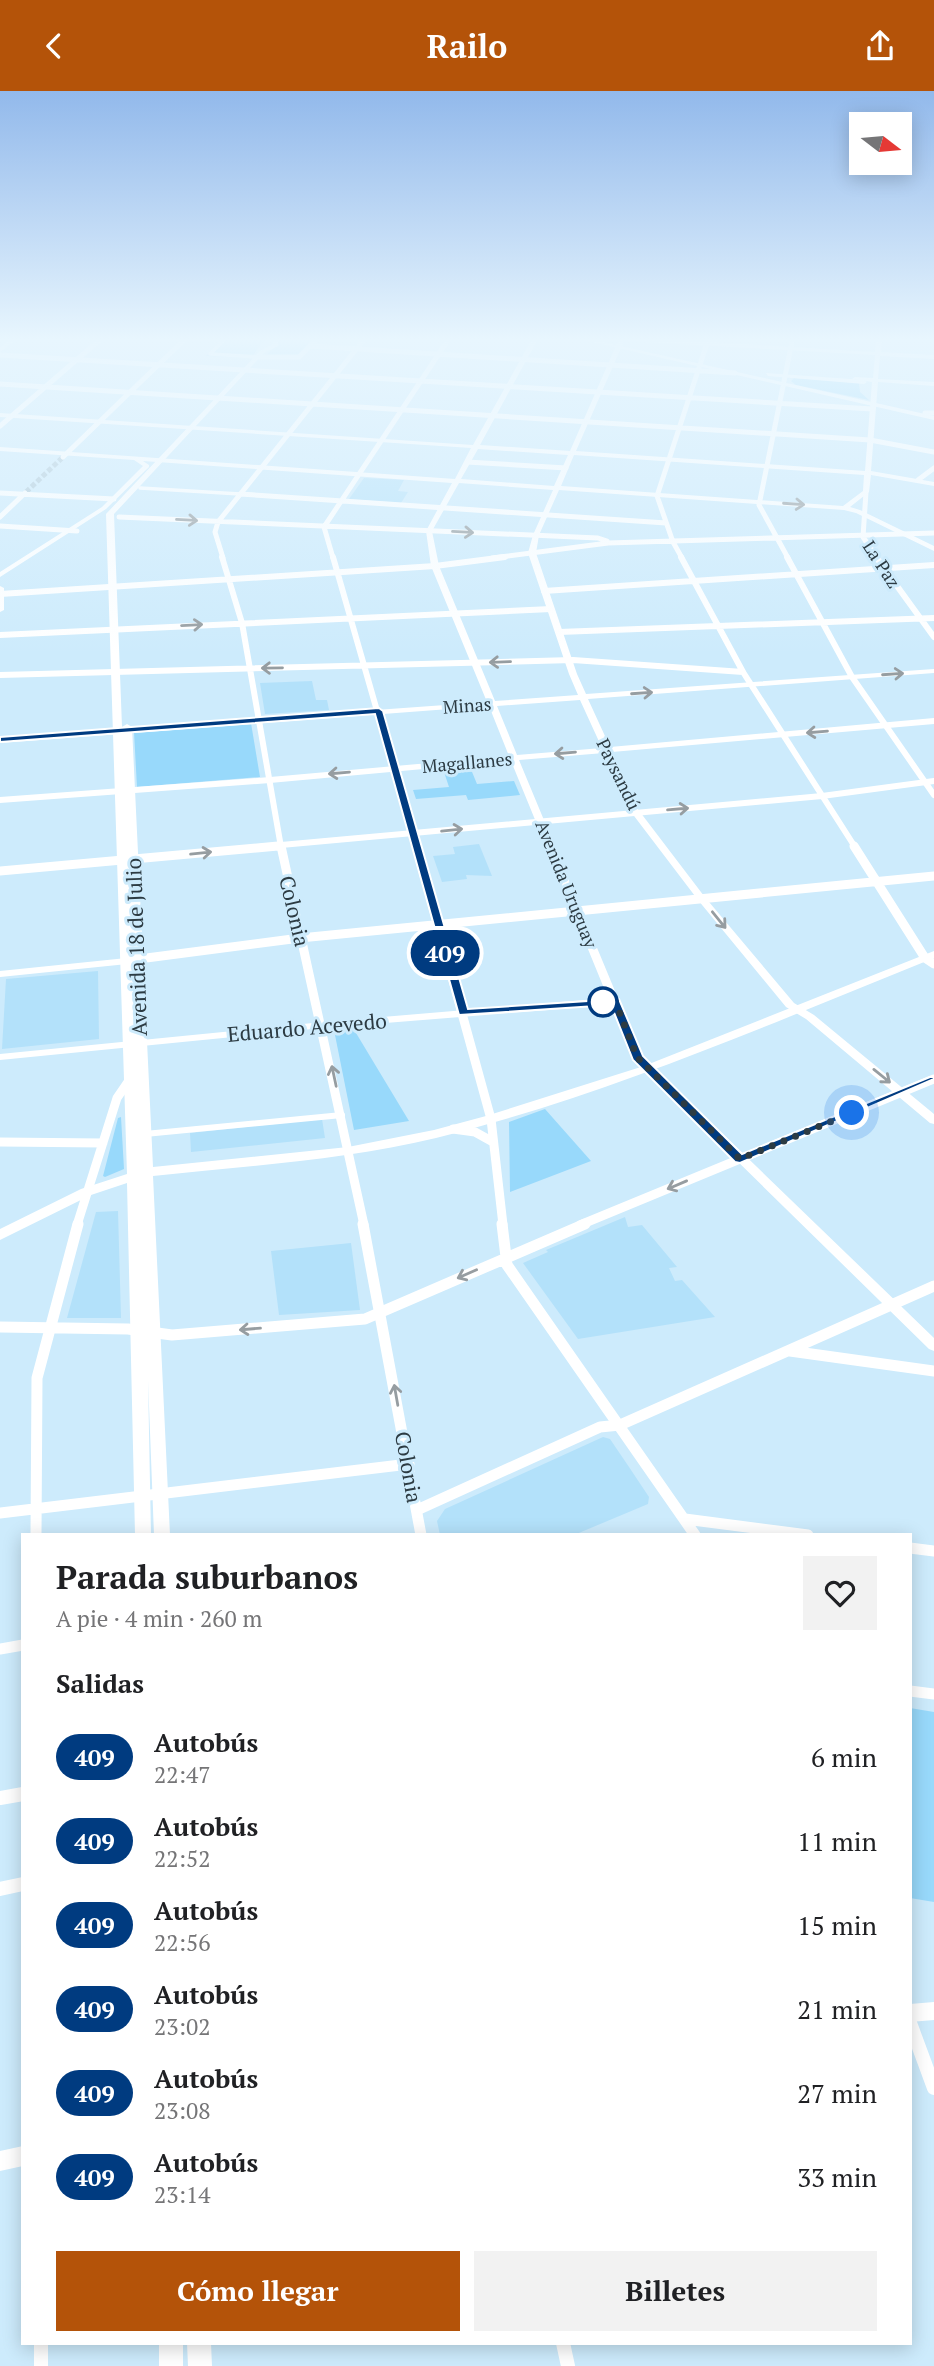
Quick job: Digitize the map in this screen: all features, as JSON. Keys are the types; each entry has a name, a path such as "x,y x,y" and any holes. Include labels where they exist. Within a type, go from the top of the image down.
{"main road":[{"path":"163,460 148,469 111,511 115,517 178,443"},
{"name":"Avenida 18 de Julio","path":"115,517 135,1044 145,1134 140,1174"},
{"path":"0,1235 86,1192 140,1174 348,1151 491,1119 648,1069 795,1009 931,959"},
{"name":"Avenida 18 de Julio","path":"135,1044 130,1079 140,1174 146,1332 161,1493 162,1533"},
{"name":"Avenida 18 de Julio","path":"143,1533 146,1332"},
{"path":"171,2345 172,2366"},
{"path":"199,2345 200,2366"}],"street":[{"path":"64,456 77,443"},
{"path":"218,522 281,443"},
{"path":"379,443 324,527 379,711 491,1119 504,1257 694,1533"},
{"path":"431,443 868,473 934,484"},
{"path":"429,531 477,443"},
{"path":"532,553 536,535 577,443"},
{"path":"675,443 657,496 673,542 751,686 931,959"},
{"path":"773,443 759,505 852,677 885,726 930,782 934,795"},
{"name":"La Paz","path":"870,443 863,537 934,637"},
{"path":"888,443 934,451"},
{"path":"0,449 64,456 163,460 844,508 909,535 934,549"},
{"path":"0,590 114,499 136,476 148,469 132,459"},
{"path":"467,461 566,468"},
{"path":"918,480 934,468"},
{"path":"140,488 666,523"},
{"path":"844,508 866,492"},
{"path":"0,493 114,499"},
{"path":"0,517 24,494"},
{"path":"0,575 92,521 115,517 598,538 608,543"},
{"name":"Colonia","path":"218,522 215,532 242,623 300,938 323,1025 342,1115 421,1533"},
{"path":"0,526 74,531"},
{"name":"Avenida Uruguay","path":"429,531 435,566 637,1057 934,1346"},
{"path":"0,590 116,587 435,566 608,543 778,540 934,533"},
{"name":"Paysandú","path":"532,553 568,660 605,749 637,813 701,898 795,1009 810,1017 934,1120"},
{"path":"544,591 934,565"},
{"path":"0,590 0,610"},
{"path":"0,635 551,610"},
{"path":"559,632 934,618"},
{"path":"0,675 568,660 743,672"},
{"name":"Minas","path":"0,740 934,671"},
{"name":"Magallanes","path":"0,800 270,780 934,722"},
{"path":"0,871 822,796 930,782"},
{"path":"0,974 300,938 934,876"},
{"name":"Eduardo Acevedo","path":"0,1057 323,1025 615,1001"},
{"name":"Avenida 18 de Julio","path":"36,1533 37,1378 86,1192 117,1098 130,1079"},
{"path":"0,1327 51,1327 172,1335 359,1320 934,1079"},
{"path":"145,1134 342,1115"},
{"path":"453,1129 475,1132 494,1142"},
{"path":"0,1142 103,1143"},
{"path":"417,1510 600,1427 620,1425 934,1286"},
{"path":"790,1351 934,1371"},
{"path":"0,1514 409,1464"},
{"path":"685,1519 793,1533"},
{"path":"912,1548 934,1551"},
{"path":"0,1649 21,1645"},
{"path":"912,1691 934,1694"},
{"path":"0,1798 21,1794"},
{"path":"0,1889 21,1884"},
{"path":"912,2013 934,2011"},
{"path":"912,2029 934,2088"},
{"path":"0,2161 21,2156"},
{"path":"41,2345 41,2366"},
{"path":"564,2345 568,2366"}],"shaded area":[{"path":"364,478 404,480 398,491 408,492 401,503 349,499"},
{"path":"312,681 316,700 327,700 329,710 265,714 260,683"},
{"path":"251,723 260,777 137,787 134,732"},
{"path":"470,767 477,784 514,781 520,795 468,800 466,795 416,799 413,790 449,787 443,769"},
{"path":"479,844 492,876 466,875 467,879 442,882 433,856 455,854 453,847"},
{"path":"98,971 99,1039 2,1049 6,979"},
{"path":"353,1028 409,1121 354,1130 334,1030"},
{"path":"545,1109 591,1161 510,1192 509,1122"},
{"path":"121,1117 124,1169 105,1177 103,1176 118,1118"},
{"path":"322,1119 325,1138 191,1152 190,1133"},
{"path":"118,1211 121,1318 67,1318 96,1212"},
{"path":"625,1217 628,1227 642,1225 677,1267 669,1268 675,1281 682,1280 715,1317 578,1339 523,1263 548,1252 546,1250"},
{"path":"351,1243 360,1310 279,1315 271,1251"},
{"path":"603,1437 610,1439 649,1497 648,1504 579,1533 440,1533 437,1521 445,1509"},
{"path":"912,1708 934,1712 934,1902 912,1898"}],"tunnel":[{"path":"26,492 63,457"}],"bus line":[{"name":"409","path":"0,740 379,711 463,1013 615,1001 637,1057 740,1159 934,1079"}],"route":[{"path":"603,1002 615,1001 637,1057 740,1159 852,1113"}]}
